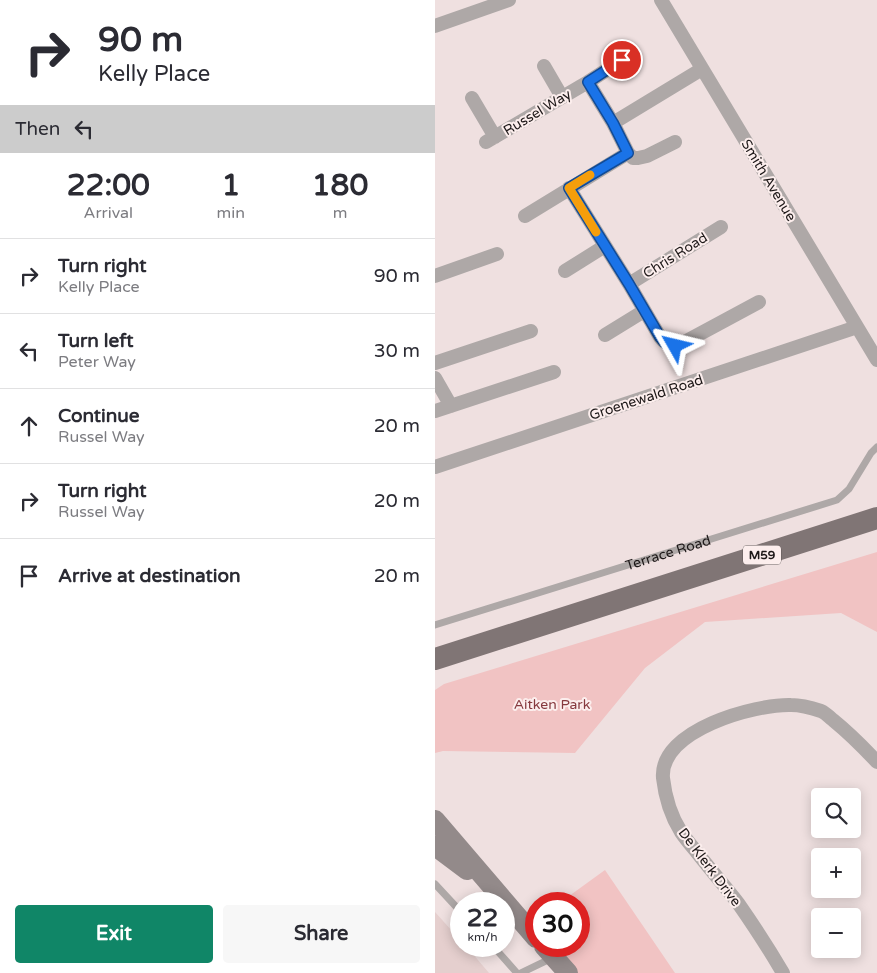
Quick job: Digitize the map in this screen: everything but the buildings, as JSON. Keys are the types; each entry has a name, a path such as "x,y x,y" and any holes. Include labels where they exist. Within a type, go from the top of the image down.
{"main road":[{"name":"M59","path":"435,659 877,518"},
{"path":"435,820 497,892"},
{"path":"435,846 494,892"},
{"path":"515,913 525,925"},
{"path":"554,957 568,973"}],"street":[{"path":"435,26 490,3 509,0"},
{"name":"Smith Avenue","path":"661,0 877,360"},
{"name":"Russel Way","path":"472,98 491,139 622,60"},
{"path":"544,66 563,97"},
{"path":"613,123 702,69"},
{"path":"588,82 613,123 628,153 633,158 641,158 675,142"},
{"path":"525,216 628,153"},
{"path":"569,188 665,343 675,346 681,344 759,302"},
{"name":"Chris Road","path":"629,284 721,227"},
{"path":"565,271 605,246"},
{"path":"435,276 497,254"},
{"path":"605,335 645,311"},
{"name":"Groenewald Road","path":"435,467 857,327"},
{"path":"435,363 531,331"},
{"path":"435,411 554,372"},
{"path":"435,378 451,406"},
{"name":"De Klerk Drive","path":"783,973 737,902 681,832 671,811 665,788 663,776 665,765 670,754 681,741 702,727 741,712 792,705 823,712 847,731 877,762"}],"lane":[{"name":"Terrace Road","path":"435,625 837,500 849,489 871,453 877,447"},
{"path":"435,884 450,900"},
{"path":"503,957 517,973"},
{"path":"521,973 542,957"}],"shaded area":[{"path":"435,912 450,929 450,957 475,957 489,973 435,973"}],"green space":[{"name":"Aitken Park","path":"877,552 877,632 841,613 705,622 645,668 575,753 443,751 435,753 435,690 444,684"},
{"path":"605,870 675,973 568,973 554,957 590,957 590,892 575,892"}],"slow traffic":[{"path":"590,175 569,188 596,232"}],"route":[{"path":"622,60 588,82 613,123 628,153 569,188 660,337 665,343 675,346"}]}
